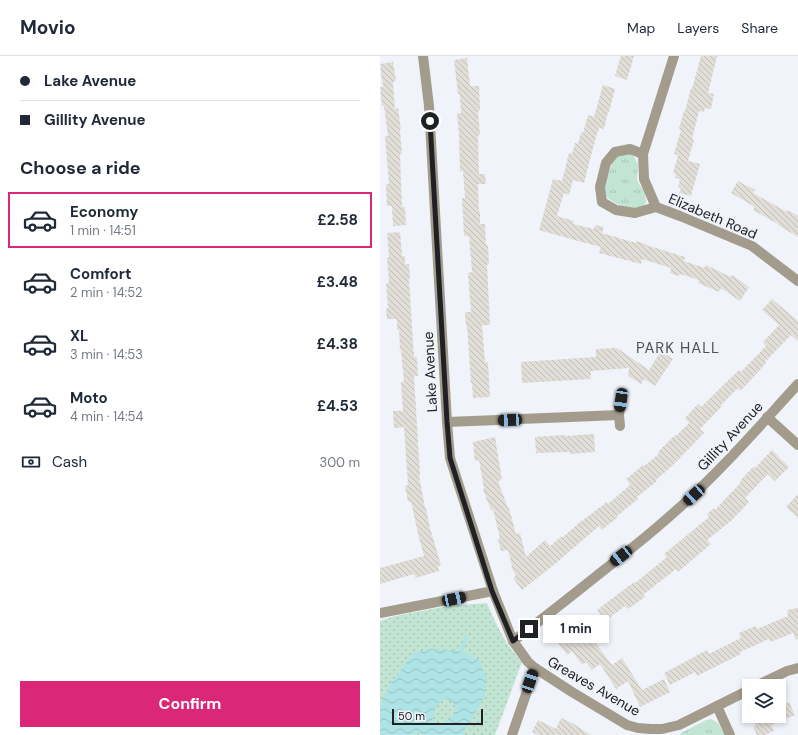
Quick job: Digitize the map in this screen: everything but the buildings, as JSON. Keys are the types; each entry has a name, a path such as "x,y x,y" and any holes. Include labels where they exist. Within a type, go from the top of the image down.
{"street":[{"name":"Lake Avenue","path":"423,56 429,106 450,458 492,591 513,641 528,662 535,668"},
{"name":"Elizabeth Road","path":"656,207 644,179 643,154 674,56"},
{"name":"Elizabeth Road","path":"643,154 630,149 615,152 606,163 600,187 602,202 616,210 635,213 656,207 680,216 752,246 798,280"},
{"name":"Gillity Avenue","path":"513,641 632,548 694,495 798,384"},
{"path":"620,426 619,414 621,400"},
{"path":"447,422 619,414"},
{"path":"768,417 798,445"},
{"path":"380,613 492,591"},
{"path":"512,735 535,668"},
{"name":"Greaves Avenue","path":"535,668 627,725 662,732 742,693"},
{"path":"770,679 787,671 798,668"},
{"path":"716,706 730,735"}],"green space":[{"path":"629,152 635,158 638,165 637,180 645,193 646,202 644,206 634,210 609,199 605,192 610,168 616,156"},
{"path":"487,603 506,642 522,662 495,735 380,735 380,621 395,616 448,606"},
{"path":"711,719 718,723 725,735 680,735 681,733 706,720"}],"water":[{"path":"430,649 462,651 479,660 487,679 483,699 462,735 424,735 415,733 413,735 380,735 380,706 389,686 413,653","holes":["447,699 452,702 456,708 453,715 442,725 437,724 432,720 437,704"]}],"waterway":[{"path":"462,651 466,636"}],"district":[{"name":"PARK HALL","path":"678,348"}],"route":[{"path":"430,121 450,458 492,591 513,641 529,629"}]}
